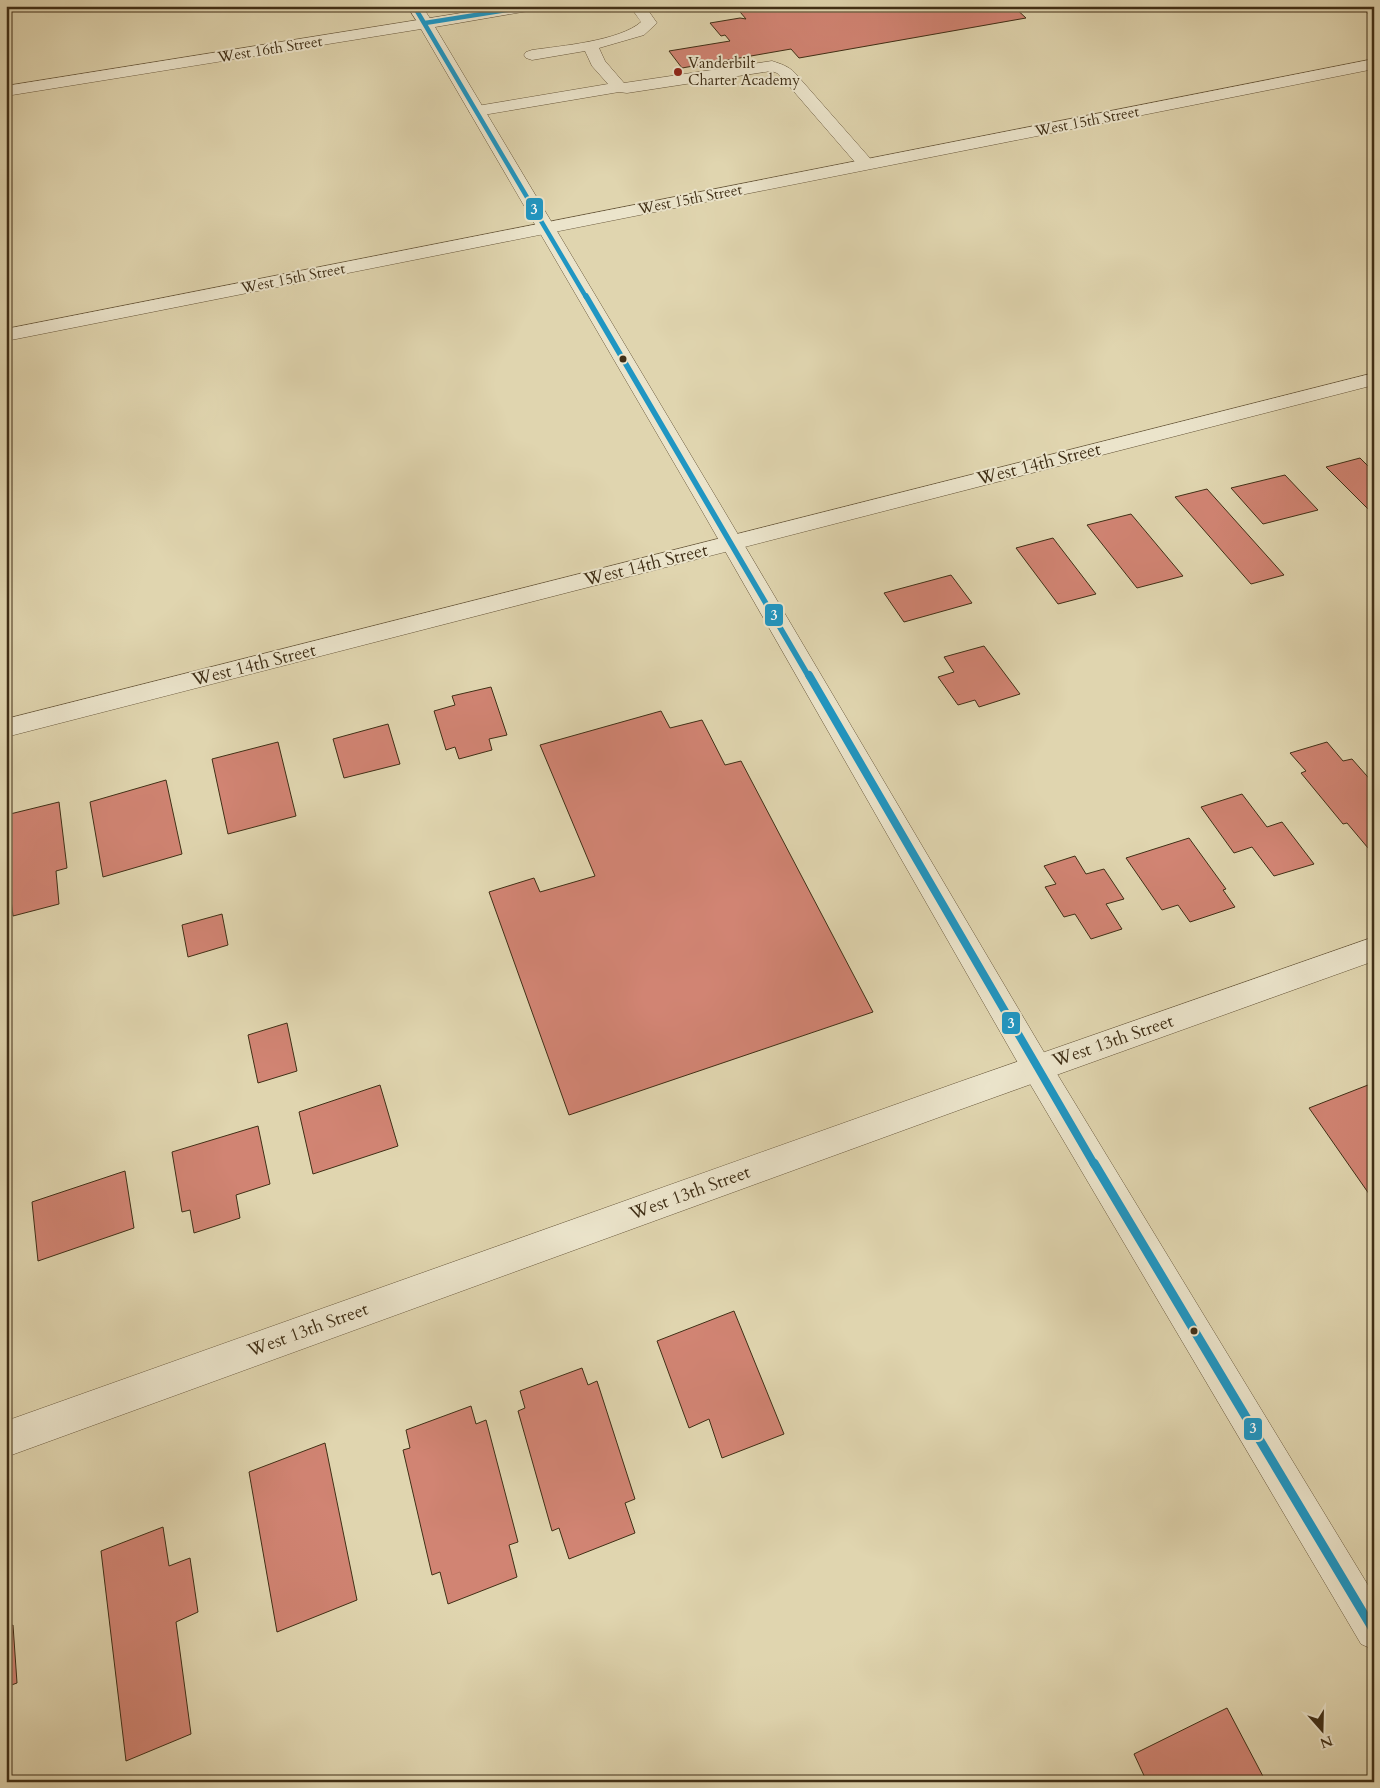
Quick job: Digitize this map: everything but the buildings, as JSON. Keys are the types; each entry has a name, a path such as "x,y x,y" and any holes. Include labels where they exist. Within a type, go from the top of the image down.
{"street":[{"name":"West 16th Street","path":"6,92 419,15 534,6"},
{"path":"532,55 590,46 639,32 649,23 637,6"},
{"path":"1367,6 1374,11"},
{"path":"419,15 732,543 1037,1068 1374,1631"},
{"path":"590,46 598,62 619,87"},
{"name":"West 15th Street","path":"6,335 1374,64"},
{"path":"477,111 619,87 627,88 772,66 783,70 789,76 866,164"},
{"name":"West 14th Street","path":"6,728 1374,379"},
{"name":"West 13th Street","path":"6,1439 1037,1068 1374,949"}],"transit line":[{"name":"3","path":"414,6 712,509 1037,1068 1374,1631"},
{"name":"3","path":"425,23 532,6"}],"place":[{"name":"Vanderbilt Charter Academy","path":"678,72"}]}
